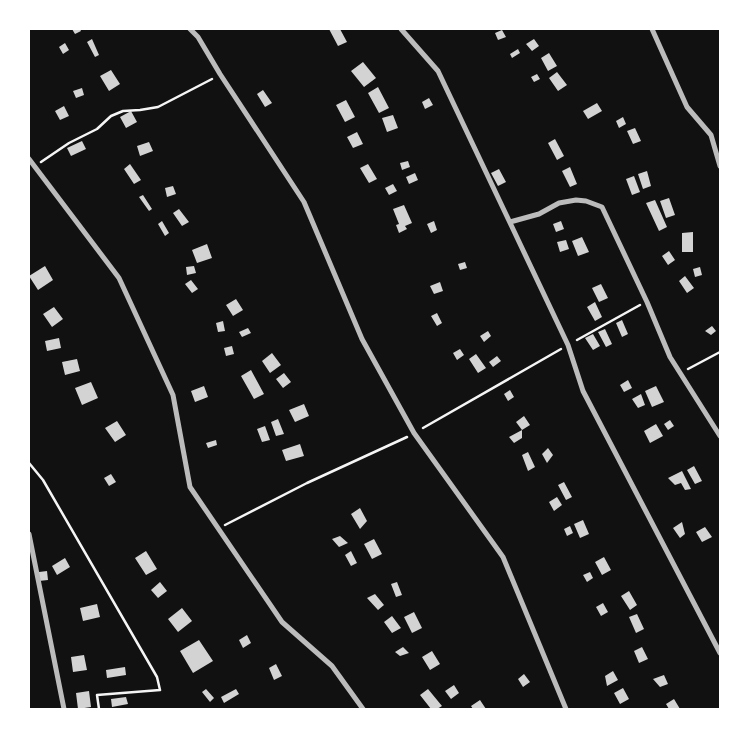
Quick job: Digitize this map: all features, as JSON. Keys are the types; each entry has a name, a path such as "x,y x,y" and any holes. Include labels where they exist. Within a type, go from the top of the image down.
{"street":[{"path":"190,29 198,37 304,202 362,340 414,433 503,557 566,709"},
{"path":"401,29 438,71 568,345 583,391 720,653"},
{"path":"652,29 687,107 711,135 720,166"},
{"path":"29,159 119,278 173,395 190,487 282,622 332,666 363,709"},
{"path":"510,222 539,214 560,203 576,200 586,201 602,207 647,302 670,357 720,436"},
{"path":"29,534 64,709"}],"path":[{"path":"33,166 69,143 97,129 111,116 123,111 158,107 188,93 220,74"},
{"path":"217,529 306,483 414,433 647,302"},
{"path":"680,373 720,352"},
{"path":"29,463 43,480 157,677 160,690 97,695 99,709"}],"building":[{"path":"72,29 80,29 81,31 75,34"},
{"path":"329,29 340,29 347,42 338,46"},
{"path":"502,30 506,37 498,40 495,33"},
{"path":"92,39 99,55 95,57 87,42"},
{"path":"534,39 539,46 532,51 526,44"},
{"path":"65,43 69,50 63,54 59,47"},
{"path":"518,49 520,53 512,58 510,54"},
{"path":"549,53 557,66 548,71 541,58"},
{"path":"363,62 376,78 364,87 351,71"},
{"path":"111,70 120,84 109,91 100,76"},
{"path":"557,72 567,85 558,91 549,78"},
{"path":"537,74 540,79 534,82 531,77"},
{"path":"378,87 389,108 379,113 368,93"},
{"path":"82,88 84,95 76,98 73,91"},
{"path":"263,90 272,103 265,107 257,94"},
{"path":"429,98 433,105 425,109 422,102"},
{"path":"346,100 355,117 345,122 336,105"},
{"path":"597,103 602,111 588,119 583,111"},
{"path":"64,106 69,116 60,120 55,111"},
{"path":"131,111 137,122 126,128 120,117"},
{"path":"393,115 398,128 387,132 382,118"},
{"path":"623,117 626,124 619,128 616,121"},
{"path":"635,128 641,141 633,144 627,131"},
{"path":"357,132 363,144 353,148 347,137"},
{"path":"555,139 564,156 557,160 548,143"},
{"path":"82,141 86,149 71,156 67,148"},
{"path":"149,142 153,151 140,156 137,146"},
{"path":"408,161 410,167 402,170 400,163"},
{"path":"130,164 141,180 134,184 124,169"},
{"path":"368,164 377,179 369,183 360,168"},
{"path":"570,167 577,184 570,187 562,171"},
{"path":"499,169 506,182 498,186 491,173"},
{"path":"647,171 651,186 643,189 638,174"},
{"path":"415,173 418,180 409,184 406,177"},
{"path":"634,176 640,192 632,195 626,179"},
{"path":"393,184 397,191 389,195 385,188"},
{"path":"173,186 176,194 167,197 165,188"},
{"path":"143,195 152,209 149,211 139,197"},
{"path":"669,198 675,215 666,218 660,201"},
{"path":"655,200 667,227 659,231 646,203"},
{"path":"404,205 412,223 405,226 407,229 399,233 396,225 399,224 393,209"},
{"path":"179,209 189,222 182,226 173,213"},
{"path":"162,221 169,233 165,236 158,224"},
{"path":"434,221 437,230 431,233 427,224"},
{"path":"561,221 564,229 556,232 553,224"},
{"path":"693,232 693,252 682,252 682,233"},
{"path":"582,237 589,252 578,256 572,241"},
{"path":"566,240 569,249 560,252 557,242"},
{"path":"207,244 212,258 197,263 192,250"},
{"path":"669,251 675,260 668,265 662,256"},
{"path":"465,262 467,268 460,270 458,264"},
{"path":"45,266 53,280 38,290 29,276"},
{"path":"194,266 196,273 187,275 186,267"},
{"path":"700,267 702,275 695,277 693,269"},
{"path":"685,276 694,288 687,293 679,281"},
{"path":"191,280 198,289 192,293 185,284"},
{"path":"440,282 443,291 434,294 430,286"},
{"path":"601,284 608,298 599,302 592,288"},
{"path":"236,299 243,310 233,316 226,305"},
{"path":"595,302 602,317 595,321 587,307"},
{"path":"54,307 63,319 52,327 43,314"},
{"path":"437,313 442,323 437,326 431,316"},
{"path":"622,320 628,334 622,337 616,323"},
{"path":"223,321 225,331 218,332 216,323"},
{"path":"712,326 716,331 711,335 705,331"},
{"path":"248,328 251,333 242,337 239,332"},
{"path":"605,329 612,344 606,347 598,332"},
{"path":"488,331 491,336 484,342 480,336"},
{"path":"593,334 600,346 593,350 585,338"},
{"path":"59,338 61,348 47,351 45,341"},
{"path":"232,346 234,354 226,356 224,348"},
{"path":"460,349 464,355 457,360 453,353"},
{"path":"272,353 281,365 270,373 262,361"},
{"path":"476,354 486,368 478,373 469,359"},
{"path":"497,356 501,361 493,367 489,362"},
{"path":"77,359 80,371 65,375 62,362"},
{"path":"251,370 264,394 254,399 241,376"},
{"path":"284,373 291,382 283,388 276,379"},
{"path":"628,380 632,388 624,392 620,385"},
{"path":"91,382 98,398 82,405 75,388"},
{"path":"204,386 208,397 195,402 191,391"},
{"path":"656,386 664,402 652,407 645,391"},
{"path":"510,390 514,397 508,401 504,394"},
{"path":"641,394 645,405 638,408 632,399"},
{"path":"304,404 309,416 295,422 289,410"},
{"path":"524,416 530,425 522,430 516,422"},
{"path":"278,419 284,434 276,436 271,422"},
{"path":"670,420 674,426 668,430 664,424"},
{"path":"117,421 126,435 115,442 105,428"},
{"path":"656,424 663,436 650,443 644,431"},
{"path":"265,426 270,440 262,442 257,429"},
{"path":"522,430 522,438 514,443 509,437"},
{"path":"216,440 217,445 208,448 206,443"},
{"path":"300,444 304,456 286,461 282,450"},
{"path":"548,448 553,455 547,463 542,454"},
{"path":"528,452 535,467 528,471 522,455"},
{"path":"694,466 702,481 695,484 687,470"},
{"path":"682,471 691,489 685,490 681,483 675,485 668,478"},
{"path":"111,474 116,482 109,486 104,478"},
{"path":"564,482 572,497 566,500 558,485"},
{"path":"557,497 562,505 554,511 549,502"},
{"path":"360,508 367,521 360,529 351,514"},
{"path":"583,520 589,534 580,538 574,524"},
{"path":"682,522 685,534 680,538 673,528"},
{"path":"570,526 573,533 567,536 564,529"},
{"path":"705,527 712,537 702,542 696,532"},
{"path":"340,536 348,543 339,547 332,539"},
{"path":"374,539 382,554 372,559 364,544"},
{"path":"146,551 157,569 146,575 135,558"},
{"path":"351,551 357,563 351,566 345,555"},
{"path":"604,557 611,570 602,575 595,562"},
{"path":"65,558 70,567 57,575 52,566"},
{"path":"47,571 48,580 39,581 39,572"},
{"path":"590,572 593,578 587,582 583,575"},
{"path":"160,582 167,591 158,598 151,590"},
{"path":"397,582 402,595 396,597 391,584"},
{"path":"629,591 637,605 630,610 621,596"},
{"path":"375,594 384,605 378,610 367,598"},
{"path":"603,603 608,612 601,616 596,607"},
{"path":"97,604 100,617 83,621 80,608"},
{"path":"182,608 192,621 178,632 168,619"},
{"path":"414,612 422,628 412,633 404,617"},
{"path":"637,614 644,629 636,633 629,617"},
{"path":"392,616 401,628 392,633 384,622"},
{"path":"247,635 251,643 243,648 239,640"},
{"path":"199,640 213,661 193,673 180,651"},
{"path":"403,647 409,653 400,656 395,652"},
{"path":"642,647 648,659 639,663 634,651"},
{"path":"432,651 440,664 430,670 422,657"},
{"path":"84,655 87,670 73,672 71,657"},
{"path":"276,664 282,676 274,680 269,668"},
{"path":"125,667 126,675 107,678 106,670"},
{"path":"613,671 618,680 607,686 605,676"},
{"path":"524,674 530,682 523,687 518,679"},
{"path":"664,675 668,684 660,687 653,679"},
{"path":"454,685 459,693 451,699 445,691"},
{"path":"623,688 629,699 620,704 614,693"},
{"path":"206,689 214,698 210,702 202,692"},
{"path":"236,689 239,694 224,703 221,697"},
{"path":"428,689 442,706 437,709 431,709 420,695"},
{"path":"89,691 91,707 78,709 76,693"},
{"path":"126,697 128,704 112,707 111,699"},
{"path":"674,699 680,709 669,709 666,704"},
{"path":"480,700 486,709 473,709 471,706"}]}
